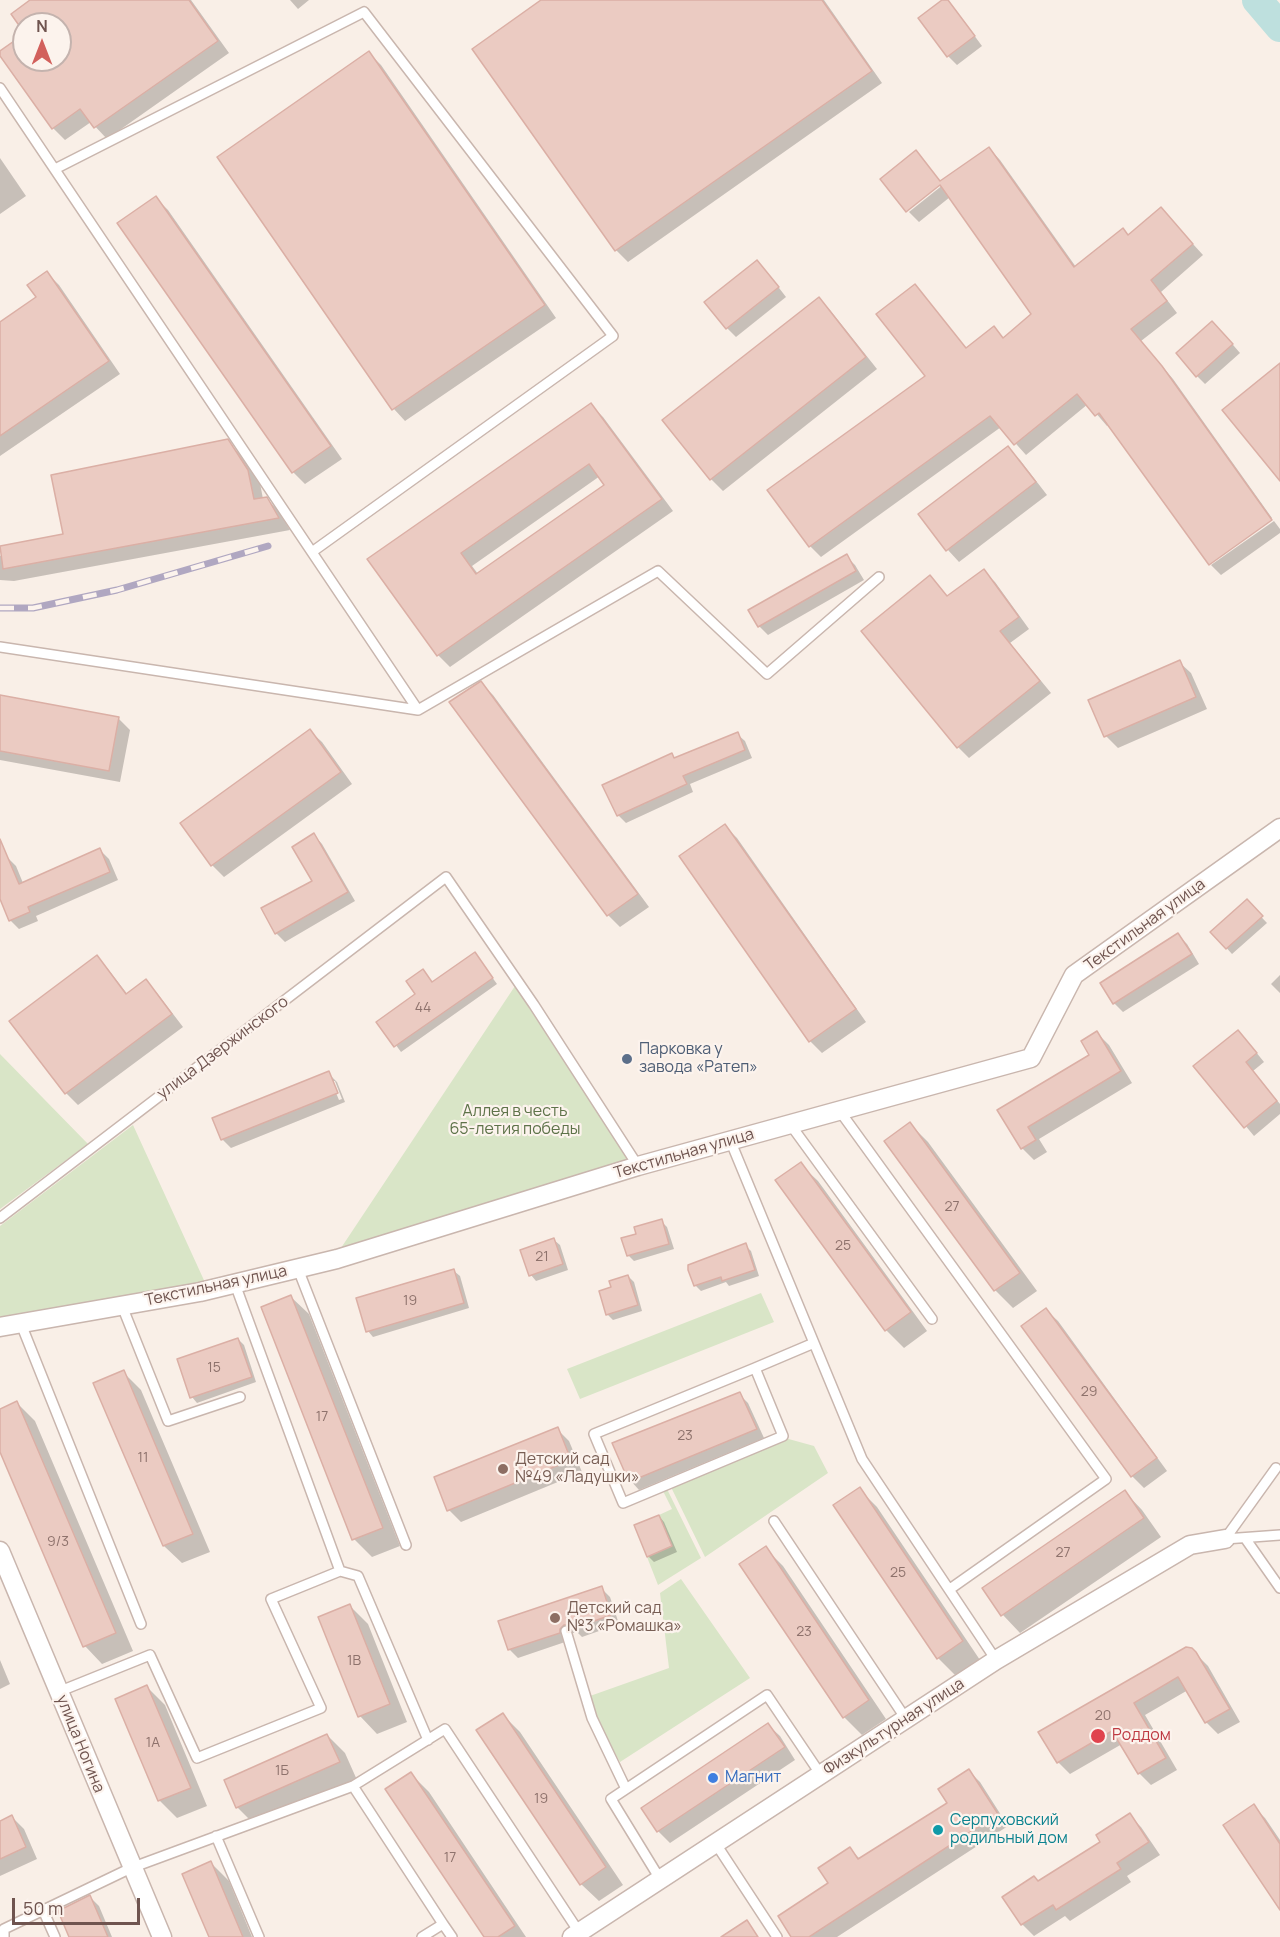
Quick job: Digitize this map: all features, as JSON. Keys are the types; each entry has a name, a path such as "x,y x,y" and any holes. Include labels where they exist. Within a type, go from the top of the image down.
{"street":[{"name":"Текстильная улица","path":"0,1328 235,1284 338,1259 638,1166 1031,1058 1074,975 1280,828"},
{"name":"Физкультурная улица","path":"575,1935 996,1660 1190,1545 1225,1539"},
{"name":"улица Ногина","path":"0,1551 131,1868 162,1937"}],"lane":[{"path":"55,169 364,12 613,336 312,552"},
{"path":"0,87 418,710"},
{"path":"0,647 418,710 658,571 767,674 879,577"},
{"name":"улица Дзержинского","path":"0,1218 446,877 534,1005 638,1166"},
{"path":"839,1110 1106,1479 950,1589"},
{"path":"790,1124 932,1319"},
{"path":"730,1140 862,1459 996,1660"},
{"path":"298,1269 406,1545"},
{"path":"235,1284 340,1571"},
{"path":"122,1306 168,1421 240,1397"},
{"path":"21,1324 141,1624"},
{"path":"754,1368 783,1436 623,1503 594,1434 814,1343"},
{"path":"1225,1539 1276,1468"},
{"path":"774,1521 906,1719"},
{"path":"1225,1539 1280,1534"},
{"path":"1245,1538 1280,1588"},
{"path":"58,1692 150,1655 197,1758 321,1708 271,1599 340,1571 358,1576 428,1740"},
{"path":"566,1631 592,1718 626,1789"},
{"path":"660,1879 611,1799 767,1695 821,1775"},
{"path":"4,1937 4,1929 131,1868 353,1786 446,1729 575,1935"},
{"path":"353,1786 452,1937"},
{"path":"216,1836 259,1937"},
{"path":"716,1844 777,1937"},
{"path":"44,1910 54,1937"},
{"path":"422,1937 443,1924"}],"green space":[{"name":"Аллея в честь 65-летия победы","path":"515,986 631,1164 339,1251"},
{"path":"0,1054 88,1144 0,1209"},
{"path":"133,1125 208,1289 0,1324 0,1226"},
{"path":"761,1293 774,1322 580,1399 567,1369"},
{"path":"785,1438 814,1446 828,1473 705,1557 670,1485"},
{"path":"666,1487 701,1558 658,1585 647,1557 672,1546 659,1515 672,1509 662,1489"},
{"path":"681,1579 750,1678 620,1762 596,1720 590,1696 669,1668 660,1593"}],"building":[{"path":"30,0 189,0 218,41 94,128 80,109 52,129 0,56 0,51 12,42 12,72 72,72 72,12 14,12"},
{"path":"541,0 822,0 872,71 615,251 472,49"},
{"path":"942,0 948,0 975,36 947,57 918,18"},
{"path":"369,51 545,305 392,410 217,157"},
{"path":"989,147 1074,267 1123,228 1128,235 1161,207 1193,244 1151,280 1167,301 1131,329 1162,366 1272,520 1209,565 1099,413 1095,416 1077,394 1014,445 990,416 809,547 767,490 925,376 876,314 915,284 966,348 994,326 1003,338 1031,314 940,185 906,212 880,179 916,150 940,181"},
{"path":"156,196 331,446 292,473 117,223"},
{"path":"757,260 779,287 726,329 704,302"},
{"path":"47,271 109,361 0,436 0,322 36,297 27,285"},
{"path":"819,297 866,357 710,480 662,420"},
{"path":"1212,321 1233,344 1196,377 1176,353"},
{"path":"1280,363 1280,481 1222,410"},
{"path":"591,403 662,499 437,656 367,559","holes":["589,464 604,485 476,574 461,553"]},
{"path":"228,439 248,470 254,499 267,497 279,518 3,569 0,546 63,534 51,475"},
{"path":"1008,446 1036,482 946,551 918,514"},
{"path":"847,554 856,571 758,627 748,610"},
{"path":"984,569 1019,617 1000,631 1040,681 957,748 861,631 930,575 947,596"},
{"path":"1180,660 1196,697 1104,737 1088,700"},
{"path":"481,681 638,894 607,916 449,702"},
{"path":"0,695 119,717 109,771 0,751"},
{"path":"310,729 341,772 211,866 180,823"},
{"path":"738,732 745,750 683,776 687,784 617,816 602,785 672,753 674,758"},
{"path":"725,824 856,1009 809,1042 679,856"},
{"path":"314,833 348,892 275,934 261,908 312,881 292,847"},
{"path":"0,839 19,884 100,848 110,872 28,907 30,912 9,921 0,899"},
{"path":"1247,899 1263,916 1226,949 1210,932"},
{"path":"1178,933 1192,954 1113,1004 1100,983"},
{"path":"475,952 493,978 394,1047 376,1022 415,994 406,981 423,969 432,982"},
{"path":"97,955 126,994 146,979 172,1014 65,1094 9,1021"},
{"path":"1238,1030 1257,1053 1246,1062 1277,1101 1244,1128 1193,1066"},
{"path":"1097,1031 1121,1071 1028,1127 1036,1140 1021,1149 997,1110 1089,1055 1081,1041"},
{"path":"329,1071 338,1093 221,1140 212,1118"},
{"path":"910,1122 1020,1273 994,1291 884,1141"},
{"path":"801,1162 911,1312 885,1331 775,1180"},
{"path":"662,1219 669,1244 627,1256 621,1238 636,1234 634,1227"},
{"path":"554,1238 563,1264 529,1276 520,1250"},
{"path":"746,1243 755,1270 722,1281 721,1277 694,1286 688,1265"},
{"path":"454,1269 464,1303 366,1332 356,1298"},
{"path":"628,1275 638,1305 606,1315 599,1291 611,1287 609,1281"},
{"path":"291,1295 383,1528 352,1540 261,1307"},
{"path":"1046,1308 1157,1458 1131,1477 1021,1326"},
{"path":"238,1338 252,1377 190,1398 177,1359"},
{"path":"124,1370 193,1534 163,1546 93,1383"},
{"path":"740,1392 757,1429 629,1482 612,1443"},
{"path":"17,1401 116,1633 83,1647 0,1452 0,1409"},
{"name":"Детский сад №49 «Ладушки»","path":"558,1427 571,1460 447,1511 434,1477"},
{"path":"860,1487 963,1641 937,1659 833,1505"},
{"path":"1125,1490 1144,1518 1001,1616 982,1588"},
{"path":"659,1515 672,1546 647,1557 634,1525"},
{"path":"766,1546 869,1700 843,1718 739,1564"},
{"name":"Детский сад №3 «Ромашка»","path":"602,1586 611,1615 572,1629 564,1625 560,1633 508,1650 498,1621"},
{"path":"350,1604 390,1704 358,1717 318,1617"},
{"path":"1186,1647 1196,1652 1230,1709 1205,1723 1178,1677 1134,1703 1166,1758 1138,1774 1112,1731 1057,1763 1038,1732"},
{"path":"147,1685 191,1788 158,1801 115,1699"},
{"path":"503,1713 606,1867 580,1885 476,1730"},
{"name":"Магнит","path":"768,1723 785,1747 657,1832 641,1808"},
{"path":"327,1734 340,1762 236,1808 224,1780"},
{"name":"Серпуховский родильный дом","path":"969,1769 998,1814 809,1937 791,1937 778,1916 828,1883 818,1868 850,1847 858,1859 947,1803 938,1789"},
{"path":"411,1772 515,1926 498,1937 484,1937 385,1789"},
{"path":"1254,1804 1280,1844 1280,1910 1223,1825"},
{"path":"1130,1813 1149,1842 1117,1863 1121,1869 1056,1910 1053,1905 1021,1925 1002,1897 1034,1876 1038,1881 1100,1842 1096,1835"},
{"path":"12,1815 26,1847 0,1859 0,1821"},
{"path":"211,1861 243,1937 209,1937 182,1874"},
{"path":"90,1895 108,1937 69,1937 58,1911"},
{"path":"747,1920 758,1937 721,1937"}],"waterway":[{"path":"1257,0 1280,27"}],"railway":[{"path":"0,608 33,608 117,590 268,546"}],"place":[{"name":"Парковка у завода «Ратеп»","path":"627,1059"},
{"name":"Детский сад №49 «Ладушки»","path":"503,1469"},
{"name":"Детский сад №3 «Ромашка»","path":"555,1618"},
{"name":"Роддом","path":"1098,1736"},
{"name":"Магнит","path":"713,1778"},
{"name":"Серпуховский родильный дом","path":"938,1830"}]}
